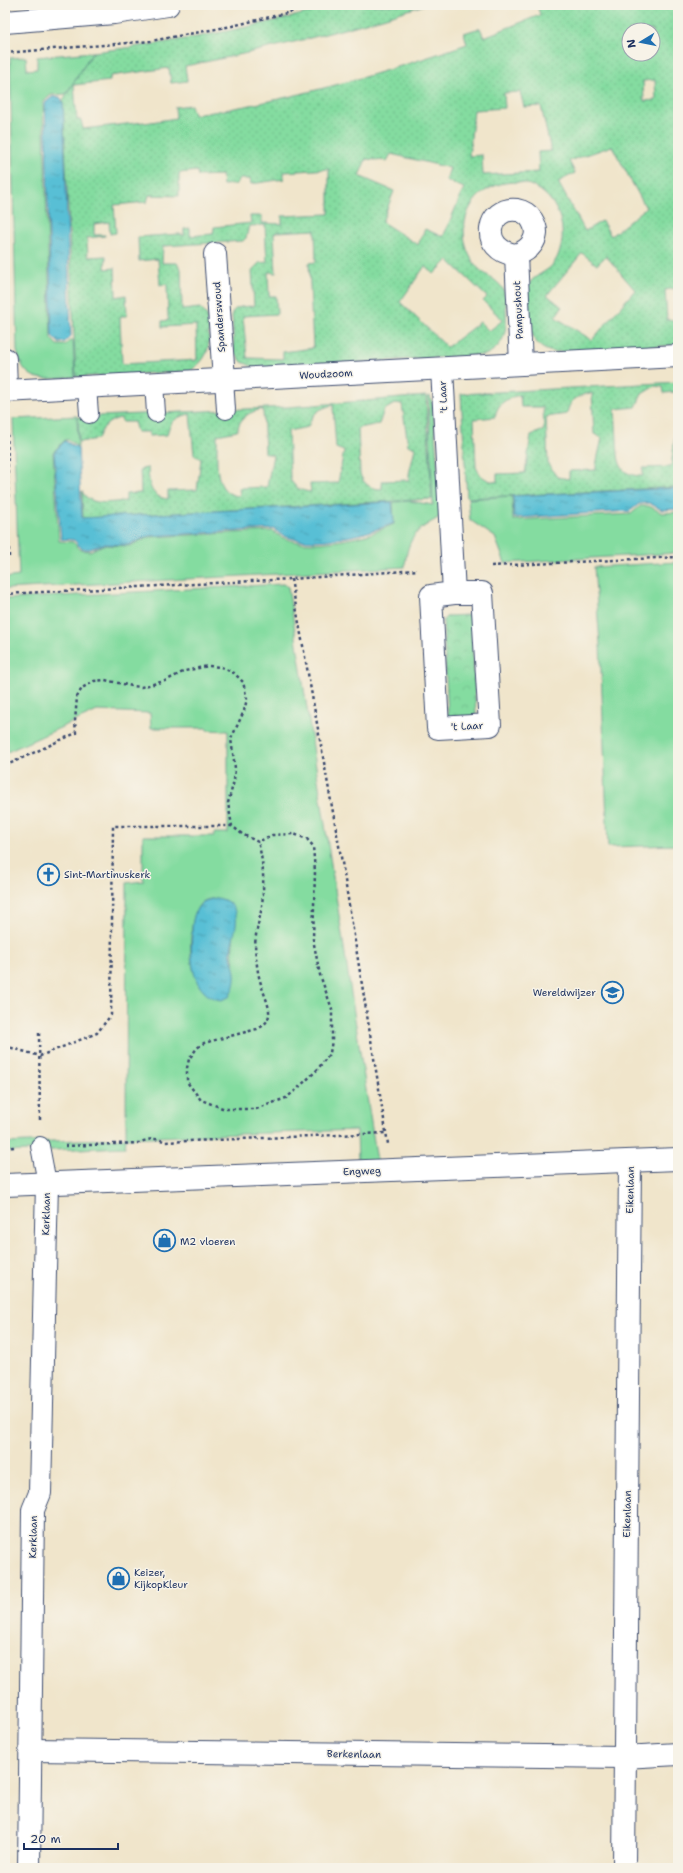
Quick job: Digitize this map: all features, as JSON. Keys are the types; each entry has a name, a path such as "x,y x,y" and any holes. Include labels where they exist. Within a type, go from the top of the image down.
{"street":[{"path":"5,22 92,15 168,5"},
{"name":"Spanderswoud","path":"215,254 224,379"},
{"name":"Pampushout","path":"516,255 521,364"},
{"name":"Woudzoom","path":"6,391 678,356"},
{"path":"5,359 6,391"},
{"name":"'t Laar","path":"442,368 454,593"},
{"name":"'t Laar","path":"454,593 482,593 490,725 438,728 431,596 454,593"},
{"name":"Engweg","path":"5,1185 678,1159"},
{"name":"Eikenlaan","path":"624,1868 630,1161"},
{"name":"Kerklaan","path":"29,1868 33,1510 40,1493 47,1183"},
{"name":"Berkenlaan","path":"30,1750 624,1757 678,1754"}],"lane":[{"path":"224,379 226,410"},
{"path":"154,383 156,413"},
{"path":"87,387 89,414"},
{"path":"40,1146 47,1183"}],"path":[{"path":"5,561 9,558 6,391"},
{"path":"5,594 291,579 453,568 678,557"},
{"path":"291,579 341,861 392,1170"},
{"path":"5,766 76,733 75,721 77,697 82,688 91,682 105,680 141,687 165,681 185,671 208,666 221,667 240,678 245,686 246,695 244,712 231,739 235,768 234,781 228,803 232,826"},
{"path":"5,1046 40,1056 97,1032 111,1015 113,826 232,826 242,834 258,842"},
{"path":"294,834 307,839 313,846 315,872 313,939 320,975 331,1004 332,1044 330,1053 326,1060 290,1096 256,1109 225,1110 208,1104 197,1097 187,1082 187,1068 191,1055 204,1043 257,1028 265,1025 268,1020 269,1011 261,985 255,947 256,929 264,888 263,869 258,842 272,835 294,834"},
{"path":"39,1033 40,1146"},
{"path":"5,1148 139,1143 145,1140 156,1139 165,1142 386,1132"}],"green space":[{"path":"337,5 424,5 305,39 185,66 187,81 171,83 169,68 110,76 110,81 74,85 77,120 81,120 83,129 145,123 176,118 175,107 191,105 194,115 298,95 400,66 467,44 464,33 480,28 484,37 540,15 537,5 556,5 557,7 562,5 678,5 678,288 665,290 667,320 678,320 678,345 555,352 541,347 533,336 529,323 527,290 531,281 554,263 560,252 562,227 559,215 545,194 535,187 523,183 512,182 495,186 481,194 474,202 465,220 465,240 467,250 472,260 478,268 501,286 505,297 506,325 503,337 497,347 485,355 256,368 242,362 234,351 232,313 234,310 239,308 254,306 252,270 259,263 267,262 265,225 249,226 246,238 243,241 163,246 162,263 177,263 181,269 182,310 200,308 207,315 209,332 208,346 203,359 198,365 190,371 76,377 63,100 93,52 185,39 277,20","holes":["655,80 656,100 644,101 643,81","520,92 524,107 541,106 551,151 538,152 539,172 483,175 482,155 469,156 474,110 505,108 504,93","612,146 646,208 611,236 602,221 585,231 558,182 575,173 569,161","391,154 450,168 446,180 464,188 443,237 425,229 418,245 382,222 394,191 359,176 366,159 387,161","329,169 329,214 282,216 282,224 262,223 262,216 250,216 251,223 214,227 213,234 190,236 190,228 184,229 184,236 180,234 138,237 139,261 158,259 160,285 167,284 169,320 162,321 162,327 196,325 197,360 122,364 120,319 121,316 127,316 126,295 116,297 115,268 105,269 106,256 88,257 87,238 105,236 94,235 94,224 109,222 110,234 116,233 114,205 147,202 149,195 179,196 179,173 197,171 198,176 222,175 223,185 237,184 238,179 250,179 251,184 284,179 284,172","315,230 316,262 309,263 313,348 283,352 283,359 247,358 243,316 277,314 276,296 269,296 268,272 276,273 274,234 276,232","582,253 597,265 606,256 635,290 592,340 555,317 562,307 547,295","448,260 487,297 483,301 503,320 489,331 480,322 447,347 400,302 425,266 434,274"]},
{"path":"93,52 66,94 51,95 43,102 51,338 57,345 65,345 72,339 73,340 75,377 55,379 38,378 25,370 17,351 10,58 26,57 27,70 37,69 37,57"},
{"path":"678,382 678,392 664,393 663,387 655,386 642,394 636,407 615,409 618,454 621,466 629,473 643,476 643,468 671,467 678,412 678,487 467,498 461,394","holes":["592,393 594,434 602,438 596,470 569,471 569,479 557,477 548,464 546,417 567,414 570,405 575,399","520,395 521,407 543,407 544,430 531,435 525,473 497,474 497,482 490,481 484,478 476,467 474,419 495,417 498,408 503,402"]},
{"path":"426,396 432,499 83,518 82,491 85,496 95,501 126,501 126,494 141,493 140,469 148,468 151,488 162,498 168,499 168,491 197,490 201,459 194,455 190,414 181,416 175,420 170,426 167,435 149,436 149,432 137,432 134,422 123,422 120,418 106,425 101,431 98,439 79,442 78,417 288,407","holes":["396,403 402,404 408,445 415,448 409,480 382,481 382,489 374,488 368,486 360,474 358,428 379,424 384,410","333,405 336,448 344,451 338,483 310,484 311,492 304,491 295,486 290,477 288,431 308,427 314,415 328,406","263,409 265,453 273,455 267,487 239,488 240,496 231,494 224,489 220,482 217,464 217,435 237,431 240,422 246,416"]},
{"path":"430,396 433,405 441,515 420,530 412,539 406,555 405,567 5,589 5,578 19,576 13,419 77,416 78,447 69,440 65,440 53,452 59,541 73,542 81,550 90,551 103,545 129,546 149,537 273,531 281,537 292,541 316,543 366,535 394,524 393,502 410,501 433,505 428,397"},
{"path":"512,496 513,520 631,514 640,506 649,506 662,513 678,512 678,553 505,563 495,537 470,520 468,499"},
{"path":"678,562 678,845 608,847 600,644 594,567"},
{"path":"283,584 288,587 377,1161 358,1163 357,1130 126,1138 127,883 143,881 143,836 214,836 214,833 228,833 228,731 207,730 207,728 151,728 150,713 97,711 5,753 5,599","holes":["216,898 226,901 232,907 234,915 234,963 200,987 193,969 191,957 193,920 199,905 204,901"]},
{"path":"469,615 471,619 476,714 474,716 449,717 443,620 447,616"},
{"path":"126,1138 125,1147 5,1152 5,1143"}],"water":[{"path":"52,97 60,97 63,102 71,336 65,342 59,343 52,336 45,103"},
{"path":"65,441 78,448 82,518 392,502 394,523 382,528 332,540 299,540 285,536 274,529 149,536 128,545 103,544 90,549 82,549 74,540 61,539 54,452"},
{"path":"678,488 678,509 662,510 649,503 639,504 630,511 514,518 513,496"},
{"path":"216,898 231,904 236,914 236,926 231,949 235,973 234,984 229,997 221,1000 211,997 198,983 194,974 191,953 192,927 196,911 203,902"}],"place":[{"name":"Sint-Martinuskerk","path":"49,874"},
{"name":"Wereldwijzer","path":"612,992"},
{"name":"M2 vloeren","path":"164,1241"},
{"name":"Keizer, KijkopKleur","path":"118,1578"}]}
